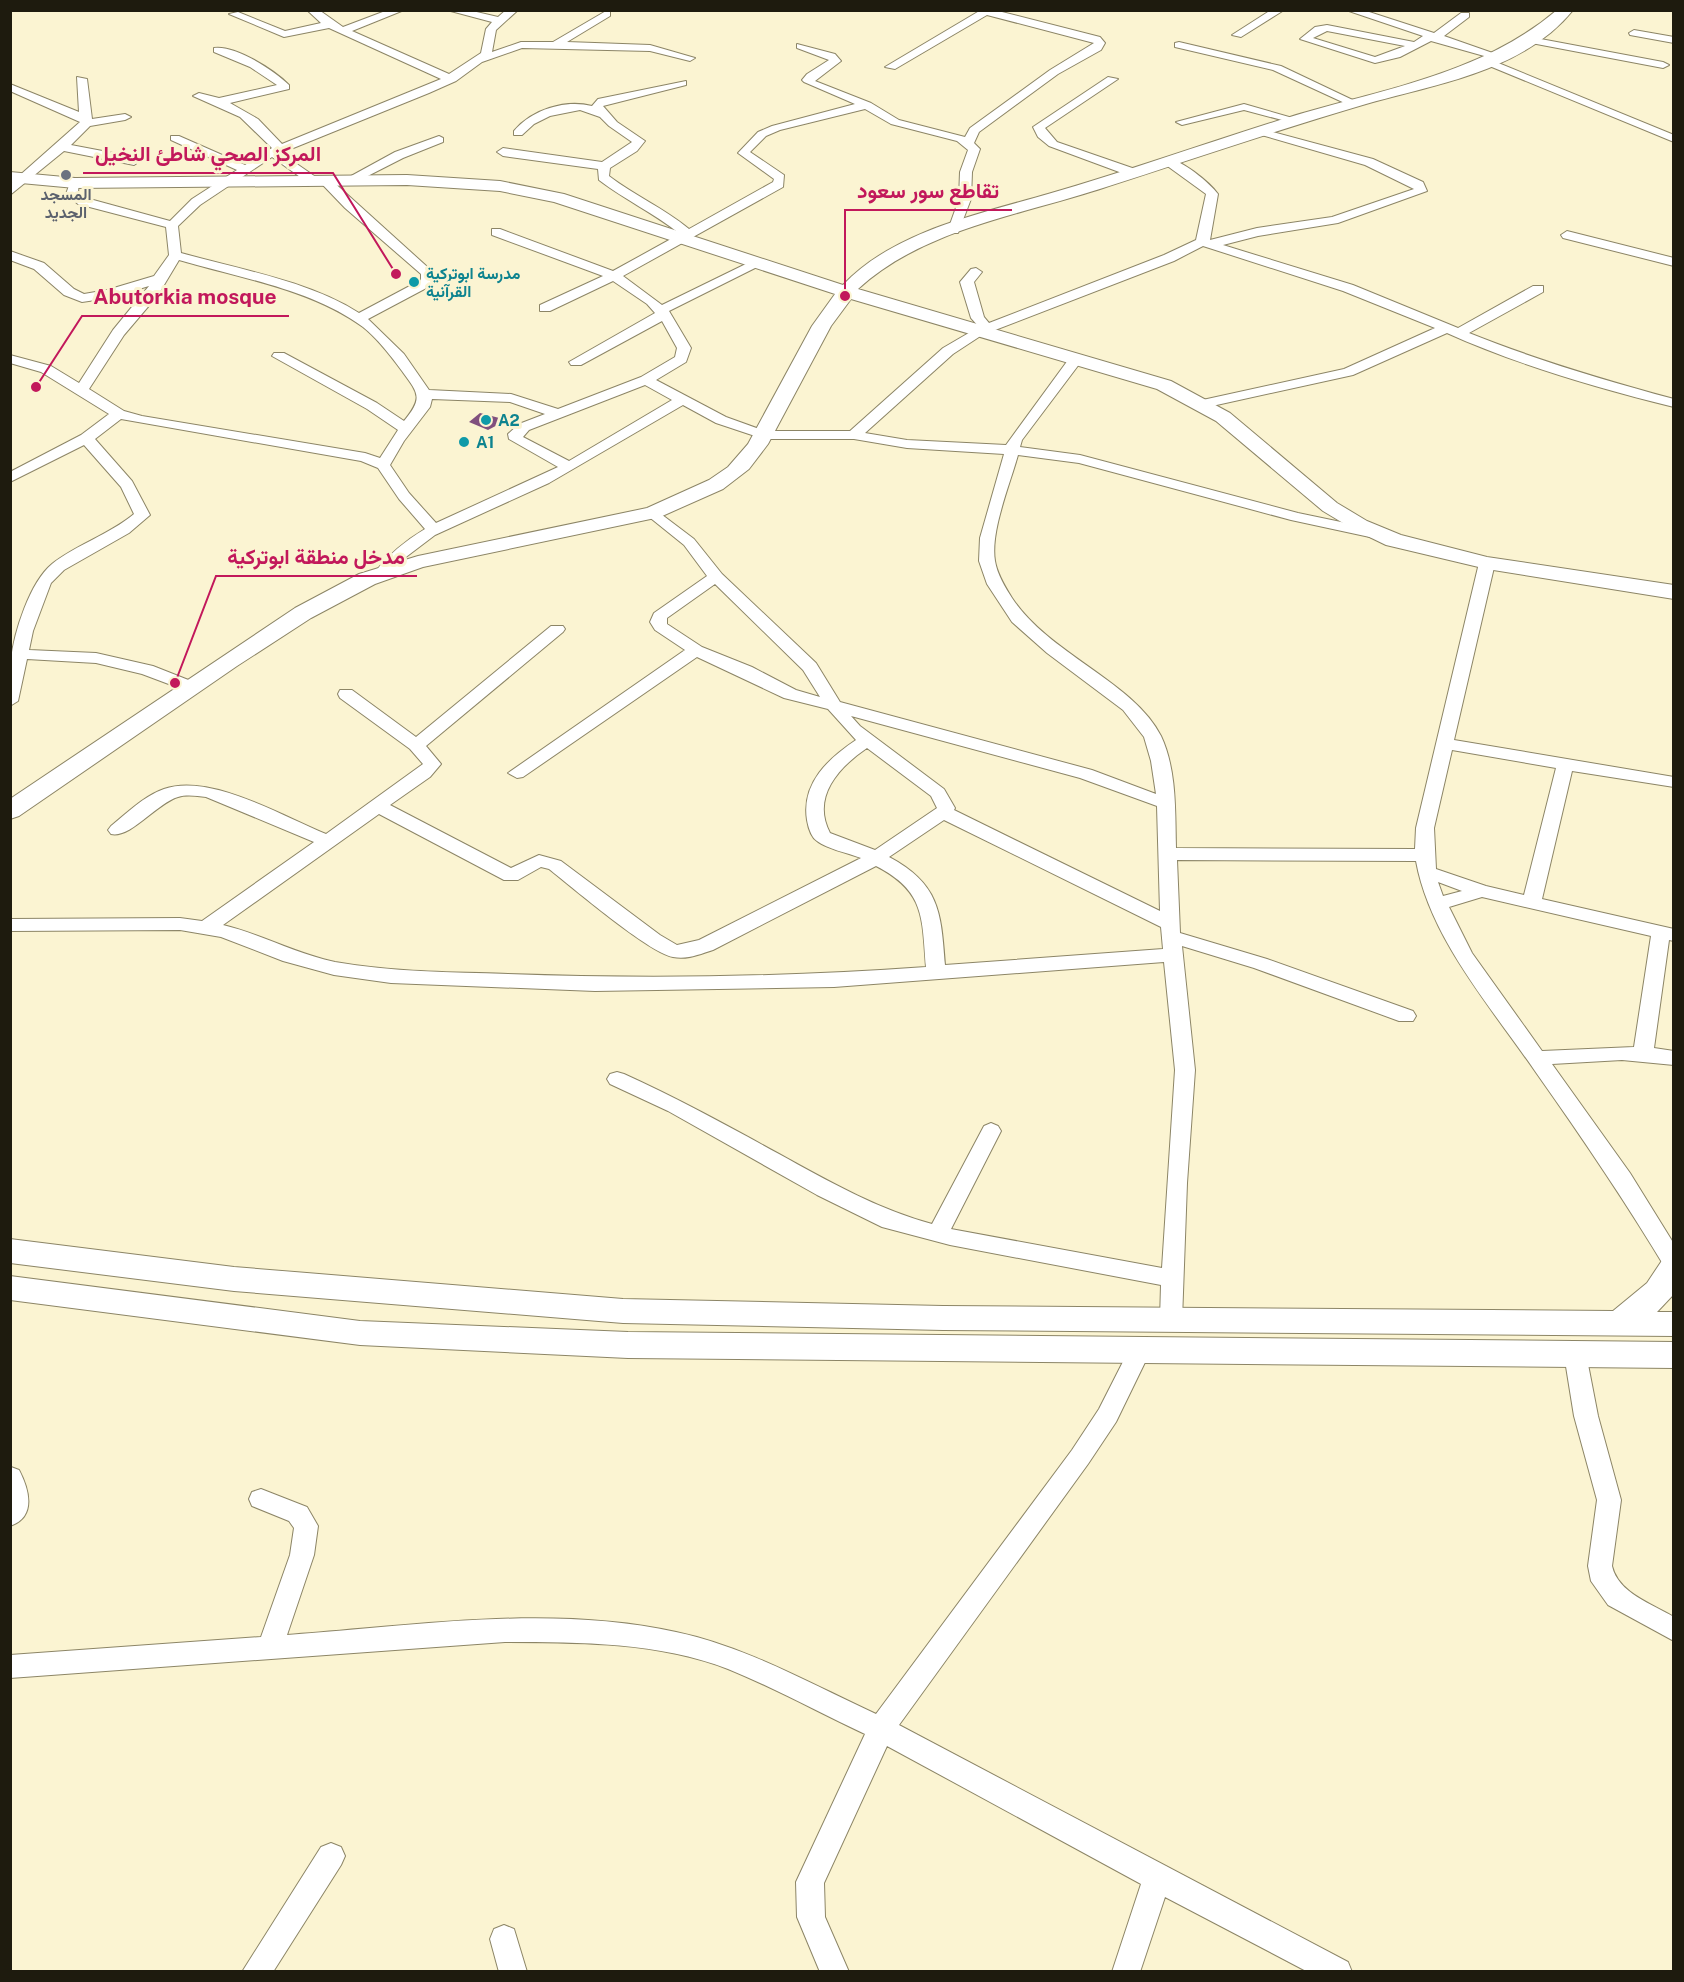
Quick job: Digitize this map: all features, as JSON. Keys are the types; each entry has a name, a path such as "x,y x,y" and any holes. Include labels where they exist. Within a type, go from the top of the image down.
{"street":[{"path":"312,10 342,31 383,48 406,63 452,79"},
{"path":"342,31 399,10"},
{"path":"452,10 500,21"},
{"path":"479,60 488,47 488,33 513,10"},
{"path":"1236,35 1279,10"},
{"path":"1351,10 1496,60 1674,138"},
{"path":"1369,18 1379,10"},
{"path":"10,811 190,687 337,593 383,572 468,550 653,513 689,498 729,475 749,457 764,435 828,317 845,292 865,273 887,258 954,230 1353,103 1440,81 1496,60 1530,40 1566,10"},
{"path":"891,67 988,11 1096,39 1100,43 1097,48 1054,72 974,130 968,143"},
{"path":"555,45 606,14"},
{"path":"234,15 284,34 332,24"},
{"path":"1415,45 1328,28 1318,29 1305,39 1375,60 1385,60 1432,38 1465,15"},
{"path":"1634,33 1674,40"},
{"path":"1530,40 1663,65"},
{"path":"172,225 196,202 276,150 452,79 479,60 521,45 650,48 690,58"},
{"path":"1179,45 1277,68 1353,103"},
{"path":"801,46 831,56 835,61 811,76 808,80 811,83 867,105 895,122 968,143 974,149 966,172 965,199 954,230"},
{"path":"218,50 254,64 273,75 285,87 220,101"},
{"path":"10,191 18,178 62,147 86,121 81,79"},
{"path":"1112,79 1039,127 1042,135 1053,144 1134,173"},
{"path":"503,152 604,166 639,141 603,114 597,106 602,101 681,82"},
{"path":"10,87 86,121 124,117"},
{"path":"199,96 220,101 261,126 276,150 320,181 428,273 427,282 359,318"},
{"path":"545,308 615,275 781,181 744,153 762,134 867,105"},
{"path":"518,132 530,121 569,108 584,107 603,114"},
{"path":"1182,123 1244,107 1297,121"},
{"path":"854,435 948,351 982,330 1207,243 1257,232 1334,220 1421,191 1419,185 1369,162 1262,132"},
{"path":"175,138 245,169"},
{"path":"348,181 399,155 439,140"},
{"path":"62,147 134,161"},
{"path":"1170,162 1206,186 1212,194 1207,243"},
{"path":"604,166 603,177 606,182 635,201 661,213 684,237"},
{"path":"18,178 75,183 224,184 406,180 500,186 558,198 684,237 757,264 845,292 982,330 1164,385 1203,404 1223,417 1330,507 1379,534"},
{"path":"75,183 72,194 82,201 172,225"},
{"path":"80,391 91,379 118,333 153,292 175,255 172,225"},
{"path":"496,232 615,275 663,312 680,338 685,354 681,359 646,380 557,413 524,427 515,434 516,439 568,466"},
{"path":"1567,235 1674,262"},
{"path":"1207,243 1348,288 1451,331 1595,382 1674,403"},
{"path":"10,255 39,266 69,292 82,298 109,294 159,279"},
{"path":"175,255 334,303 359,318 399,357 424,394 423,407 383,465"},
{"path":"576,362 663,312 757,264"},
{"path":"976,272 967,282 982,330"},
{"path":"1203,404 1348,372 1451,331 1538,289"},
{"path":"279,356 372,406 406,429"},
{"path":"10,359 46,369 119,414 208,432 365,457 383,465 404,496 434,530"},
{"path":"1076,359 1020,433 988,538 987,561 995,584 1009,608 1033,633 1109,689 1141,719 1152,736 1160,761 1165,803 1172,939 1185,1070 1176,1183 1171,1320"},
{"path":"646,380 721,420 764,435 854,435 907,444 1014,450 1080,459 1296,517 1379,534 1425,550 1487,563 1674,592"},
{"path":"424,394 511,398 557,413"},
{"path":"383,572 411,542 523,490 683,399"},
{"path":"10,478 86,438 119,414"},
{"path":"10,701 25,631 44,581 65,562 124,530 142,515 141,507 120,475 86,438"},
{"path":"378,806 511,876 539,861 555,865 653,939 674,951 689,951 706,945 876,858 943,812 946,808 945,802 938,792 854,730 834,706 810,667 716,577 688,542 653,513"},
{"path":"1487,563 1425,828 1425,863 1436,904 1464,955 1622,1179 1672,1260 1664,1286 1654,1297 1621,1322"},
{"path":"716,577 694,590 660,616 658,622 661,627 696,650 746,671 790,694 1086,774 1165,803"},
{"path":"416,745 557,629"},
{"path":"517,773 696,650"},
{"path":"21,654 96,658 147,670 190,687"},
{"path":"207,927 330,842 432,764 416,745 346,694"},
{"path":"868,740 827,773 815,802 816,820 823,837 876,858 908,877 922,891 929,906 936,972"},
{"path":"1444,744 1674,782"},
{"path":"1532,902 1565,765"},
{"path":"117,830 171,791 193,788 210,792 330,842"},
{"path":"943,812 1172,939 1212,947 1406,1016"},
{"path":"1167,854 1425,863 1482,891 1667,933 1643,1053"},
{"path":"1436,904 1482,891"},
{"path":"10,925 132,923 207,927 334,968 391,976 606,984 834,980 936,972 1172,939"},
{"path":"1536,1059 1593,1053 1643,1053 1674,1058"},
{"path":"617,1079 675,1106 825,1189 881,1216 937,1234 1172,1278"},
{"path":"937,1234 959,1197 991,1131"},
{"path":"10,1251 234,1279 623,1311 943,1318 1674,1324"},
{"path":"10,1288 360,1333 628,1345 1575,1354 1666,1359"},
{"path":"835,1971 808,1912 807,1897 810,1882 881,1729 1080,1457 1108,1415 1140,1350"},
{"path":"1575,1354 1586,1416 1609,1500 1600,1566 1603,1581 1617,1597 1674,1630"},
{"path":"10,1516 16,1509 19,1494 11,1477"},
{"path":"261,1500 298,1514 306,1526 302,1555 270,1648"},
{"path":"10,1667 505,1631 562,1631 675,1643 732,1659 881,1729 1157,1878 1338,1971"},
{"path":"256,1971 331,1856"},
{"path":"1126,1971 1157,1878"},
{"path":"504,1939 513,1971"}],"building":[{"name":"A2","path":"480,413 507,420 488,430 469,422"}],"place":[{"name":"المسجد الجديد","path":"66,175"},
{"name":"المركز الصحي شاطئ النخيل","path":"396,274"},
{"name":"مدرسة ابوتركية القرآنية","path":"414,282"},
{"name":"تقاطع سور سعود","path":"845,296"},
{"name":"Abutorkia mosque","path":"36,387"},
{"name":"A2","path":"486,420"},
{"name":"A1","path":"464,442"},
{"name":"مدخل منطقة ابوتركية","path":"175,683"}]}
